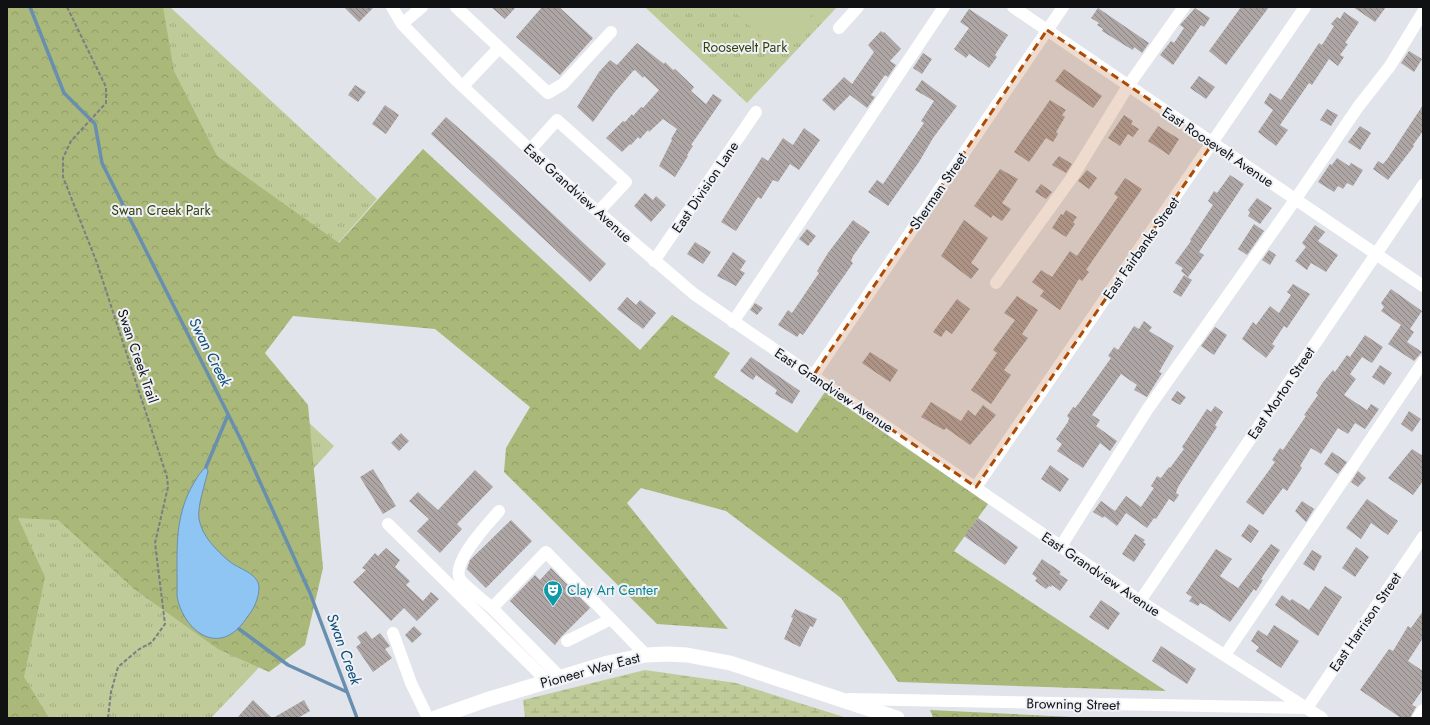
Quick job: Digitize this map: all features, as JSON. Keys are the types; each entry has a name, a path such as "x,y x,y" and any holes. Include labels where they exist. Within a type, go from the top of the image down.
{"main road":[{"name":"Pioneer Way East","path":"435,718 608,663 646,655 687,655 730,663 897,718"}],"street":[{"name":"East Grandview Avenue","path":"392,7 402,24 463,86 530,150 598,212 694,294 1140,601 1322,718"},
{"path":"402,24 422,7"},
{"path":"456,7 548,93 563,84 611,32"},
{"path":"839,28 858,7"},
{"path":"733,322 944,7"},
{"name":"East Roosevelt Avenue","path":"1013,7 1375,255 1423,286"},
{"name":"Sherman Street","path":"813,376 1063,7"},
{"path":"996,283 1073,176 1128,86 1184,7"},
{"name":"East Fairbanks Street","path":"976,487 1213,143 1304,7"},
{"path":"1061,546 1147,410 1295,200 1358,107 1390,66 1423,12"},
{"path":"463,86 499,48"},
{"name":"East Division Lane","path":"654,261 756,112"},
{"path":"530,150 557,120 626,182 598,212"},
{"name":"East Morton Street","path":"1140,601 1423,185"},
{"path":"1225,655 1423,362"},
{"path":"499,511 463,558 458,570 460,579 492,608 554,680"},
{"path":"388,524 554,680"},
{"name":"East Harrison Street","path":"1307,708 1423,537"},
{"path":"492,608 546,552 646,655"},
{"path":"567,641 611,619"},
{"path":"393,633 411,683 428,718"},
{"name":"Browning Street","path":"840,699 912,702 1307,708"},
{"path":"1418,718 1423,710"}],"path":[{"name":"Swan Creek Trail","path":"67,7 106,87 106,103 98,114 70,141 63,158 63,177 97,262 129,366 155,436 168,487 156,543 165,624 152,642 138,650 118,667 111,692 108,718"}],"highlighted area":[{"path":"1047,30 1213,143 976,487 813,376"}],"green space":[{"name":"Swan Creek Park","path":"7,7 170,7 377,199 238,357 334,446 264,523 306,618 211,718 7,718"},
{"path":"7,7 163,7 174,71 217,156 339,243 423,149 640,350 672,315 730,353 714,377 797,433 825,392 988,504 954,551 1166,691 898,682 841,598 726,511 641,488 627,503 728,629 657,624 504,472 506,448 530,407 435,329 293,316 265,353 308,405 323,568 305,645 269,672 218,649 134,589 58,520 18,518 45,577 24,677 49,718 7,718"},
{"name":"Roosevelt Park","path":"645,7 837,7 747,103"},
{"path":"729,7 819,7 778,52"},
{"path":"645,670 736,683 847,718 525,718 523,700"},
{"path":"930,710 1094,718 935,718"}],"water":[{"path":"206,467 208,471 200,502 199,514 203,531 210,542 224,557 256,579 259,588 256,603 246,619 233,633 221,638 205,636 198,632 186,619 177,596 177,552 179,523 188,495 195,481"}],"building":[{"path":"344,7 374,7 359,22"},
{"path":"491,7 516,7 505,19"},
{"path":"542,7 559,7 593,38 560,75 516,37"},
{"path":"1241,7 1269,7 1226,65 1209,51"},
{"path":"1353,7 1386,7 1375,22"},
{"path":"1098,8 1149,43 1142,53 1134,47 1133,50 1102,31 1103,29 1097,25 1099,23 1091,18"},
{"path":"1195,8 1210,18 1204,27 1201,25 1173,65 1160,55 1171,41 1174,43 1184,28 1180,25"},
{"path":"969,9 1008,35 995,55 997,57 989,68 969,54 966,58 954,49 969,28 960,22"},
{"path":"1344,12 1359,22 1345,43 1348,44 1340,55 1344,57 1338,66 1329,59 1312,85 1309,83 1280,125 1288,130 1276,146 1258,132 1273,110 1264,103 1270,93 1281,100 1319,43 1322,45 1334,26 1331,24 1337,17 1340,19"},
{"path":"881,31 883,33 884,32 901,49 890,61 896,65 888,77 885,75 871,95 875,97 867,108 850,95 834,111 822,100 844,77 852,84 874,52 868,45"},
{"path":"637,43 664,64 665,62 673,70 675,69 694,87 691,91 706,104 713,94 722,100 691,145 693,146 687,155 688,156 675,177 659,166 677,129 663,119 649,132 648,130 640,139 638,137 622,152 606,138 623,121 625,122 632,114 633,116 641,107 643,108 659,90 644,76 643,78 635,70 633,71 614,93 593,122 577,107 599,72 610,60 617,65"},
{"path":"1409,51 1422,59 1414,72 1401,63"},
{"path":"923,53 932,59 922,74 913,68"},
{"path":"1064,69 1102,96 1093,108 1055,81"},
{"path":"1199,76 1215,87 1206,99 1190,88"},
{"path":"922,80 957,106 933,138 919,162 888,206 868,192 877,180 883,184 924,123 921,121 934,101 915,90"},
{"path":"355,85 366,92 358,102 348,95"},
{"path":"1050,100 1066,110 1062,115 1065,117 1056,132 1058,134 1053,142 1046,138 1029,162 1014,152"},
{"path":"385,105 399,115 386,134 372,124"},
{"path":"1423,105 1423,131 1413,145 1414,146 1388,180 1373,169 1378,161 1383,164 1388,158"},
{"path":"1327,109 1338,115 1331,126 1320,120"},
{"path":"1124,115 1133,121 1131,124 1139,129 1133,137 1128,134 1120,146 1108,138"},
{"path":"446,117 494,159 606,264 590,282 431,134"},
{"path":"1158,126 1179,139 1169,155 1148,141"},
{"path":"1360,126 1371,133 1360,150 1348,142"},
{"path":"804,128 820,140 799,170 790,164 778,182 773,180 761,199 758,197 736,231 721,222 762,157 768,161 783,138 793,145"},
{"path":"1059,156 1072,164 1066,173 1052,165"},
{"path":"1337,158 1349,166 1351,163 1363,170 1353,186 1347,183 1343,189 1338,186 1334,192 1318,182 1330,164 1332,165"},
{"path":"1000,169 1018,179 1002,203 1011,209 1002,221 993,215 991,218 974,206"},
{"path":"1087,170 1097,178 1089,189 1078,181"},
{"path":"1230,175 1244,184 1199,252 1204,255 1188,277 1181,271 1183,268 1175,263 1191,241 1190,240 1213,205 1208,201 1214,191 1217,193"},
{"path":"1125,178 1142,189 1086,270 1089,272 1082,281 1079,279 1060,310 1040,296 1044,291 1032,282 1041,270 1052,277 1070,251 1077,256 1118,197 1114,194"},
{"path":"1041,184 1052,192 1046,199 1035,192"},
{"path":"645,193 653,200 656,196 666,205 651,222 634,206"},
{"path":"1257,198 1272,208 1260,224 1248,216 1250,212 1248,210"},
{"path":"1066,210 1077,217 1073,222 1075,224 1066,237 1052,228 1061,214 1063,215"},
{"path":"853,220 870,232 853,256 851,261 853,263 803,335 800,333 797,337 778,325 788,310 792,313 819,273 817,271 828,253"},
{"path":"964,220 988,238 971,263 979,269 971,279 941,256"},
{"path":"1254,224 1264,231 1247,255 1238,249"},
{"path":"1315,225 1325,232 1318,241 1338,255 1326,272 1311,263 1307,270 1295,261 1306,247 1302,243"},
{"path":"807,229 816,236 808,246 799,239"},
{"path":"695,242 711,252 703,264 687,254"},
{"path":"1269,250 1276,255 1270,265 1262,260"},
{"path":"733,252 746,261 740,270 745,273 736,286 717,276"},
{"path":"1184,275 1192,280 1181,297 1173,292"},
{"path":"1293,284 1310,294 1287,328 1284,326 1272,344 1275,346 1266,358 1242,339 1253,322 1256,325 1270,306 1279,313 1291,295 1287,292"},
{"path":"1391,289 1422,311 1410,329 1414,332 1407,342 1422,352 1414,361 1388,344 1401,325 1381,311 1384,307 1381,303"},
{"path":"1017,296 1038,310 1022,334 1028,338 1004,370 1011,375 991,404 971,390 997,353 993,350 1015,320 1004,313"},
{"path":"627,297 636,305 640,300 656,313 643,329 617,309"},
{"path":"957,299 970,309 952,334 946,330 941,337 933,332"},
{"path":"755,303 763,308 757,315 750,310"},
{"path":"1144,321 1152,327 1149,331 1174,346 1159,372 1162,373 1147,397 1134,390 1137,385 1121,374 1092,415 1100,420 1096,426 1117,441 1110,451 1100,443 1083,468 1057,451 1062,444 1056,439 1068,422 1069,418 1067,416 1073,407 1075,408 1079,403 1111,358 1108,356 1114,347 1118,350 1134,326 1139,329"},
{"path":"1215,327 1227,335 1214,355 1201,346"},
{"path":"1365,335 1383,347 1372,363 1362,357 1350,374 1356,379 1344,395 1367,410 1371,404 1379,409 1365,429 1355,423 1348,434 1338,428 1321,454 1311,448 1300,466 1302,468 1287,491 1283,488 1263,515 1246,502 1275,462 1272,460 1280,448 1283,450 1306,416 1304,415 1318,395 1316,393 1323,382 1333,370 1335,372 1347,355 1350,357"},
{"path":"870,352 898,370 890,382 862,363"},
{"path":"751,357 800,391 792,404 775,394 777,390 756,375 753,380 740,371"},
{"path":"1380,365 1392,373 1384,385 1372,377"},
{"path":"1177,391 1186,397 1180,405 1171,400"},
{"path":"931,402 961,421 968,410 975,416 983,405 996,415 970,445 946,428 944,430 921,417"},
{"path":"1215,406 1223,412 1215,425 1217,427 1178,487 1176,493 1179,495 1174,502 1169,499 1156,519 1154,518 1147,528 1126,513 1117,526 1104,516 1103,518 1093,512 1101,501 1115,511 1126,496 1141,507 1154,488 1151,486 1157,476 1161,478 1169,467 1170,468 1184,449 1182,447 1207,409 1211,412"},
{"path":"1409,411 1421,419 1412,432 1401,424"},
{"path":"401,433 409,441 399,451 391,443"},
{"path":"1412,449 1423,456 1423,481 1413,495 1388,478"},
{"path":"1332,452 1347,462 1338,474 1324,464"},
{"path":"1050,465 1069,479 1060,492 1041,479"},
{"path":"373,469 396,506 383,514 360,477"},
{"path":"475,470 493,487 457,524 462,529 440,553 417,531 429,519 409,501 418,492 438,510"},
{"path":"1358,471 1366,478 1358,487 1351,482"},
{"path":"1367,499 1398,521 1388,535 1371,523 1361,539 1346,528"},
{"path":"1302,501 1314,509 1306,522 1295,511"},
{"path":"978,518 1018,547 1005,565 964,536"},
{"path":"511,520 532,541 486,588 467,569 470,560"},
{"path":"1249,524 1259,531 1251,543 1241,536"},
{"path":"1135,534 1145,540 1143,542 1146,544 1134,562 1122,554"},
{"path":"1271,544 1280,550 1261,579 1263,580 1256,591 1254,589 1230,622 1205,605 1200,603 1198,606 1189,601 1192,597 1186,593 1216,549 1232,559 1220,576 1238,588"},
{"path":"1356,547 1369,557 1355,577 1342,568"},
{"path":"386,548 400,560 395,567 410,581 406,585 423,601 431,592 439,599 417,621 404,608 391,621 353,582 366,570 362,568 375,553 378,556"},
{"path":"1312,550 1322,556 1314,571 1303,564"},
{"path":"1042,559 1061,572 1059,574 1068,580 1060,591 1052,585 1046,589 1035,581 1037,578 1032,574"},
{"path":"551,568 590,608 555,645 510,601 535,575 540,580"},
{"path":"1325,586 1342,597 1318,636 1275,605 1282,595 1290,601 1292,599 1309,610"},
{"path":"1101,600 1120,613 1108,630 1089,617"},
{"path":"795,609 817,619 813,627 810,626 800,647 784,639 793,618 791,617"},
{"path":"1423,611 1423,638 1408,661 1423,671 1423,689 1412,705 1416,707 1410,718 1401,718 1360,690 1389,649 1393,651 1408,626 1411,628"},
{"path":"1274,625 1299,641 1281,668 1256,651 1259,647 1251,641 1258,630 1267,636"},
{"path":"414,626 422,634 412,643 405,635"},
{"path":"366,631 372,639 380,633 390,646 385,649 392,658 373,672 356,647 361,643 357,637"},
{"path":"1161,646 1196,669 1187,684 1152,661"},
{"path":"253,700 272,718 237,718"},
{"path":"304,700 310,711 298,718 273,718"}],"waterway":[{"name":"Swan Creek","path":"30,7 64,93 95,124 102,163 242,442 310,593 357,718"},
{"path":"206,467 228,415"},
{"path":"239,629 288,665 347,692"}],"place":[{"name":"Clay Art Center","path":"553,607"}]}
